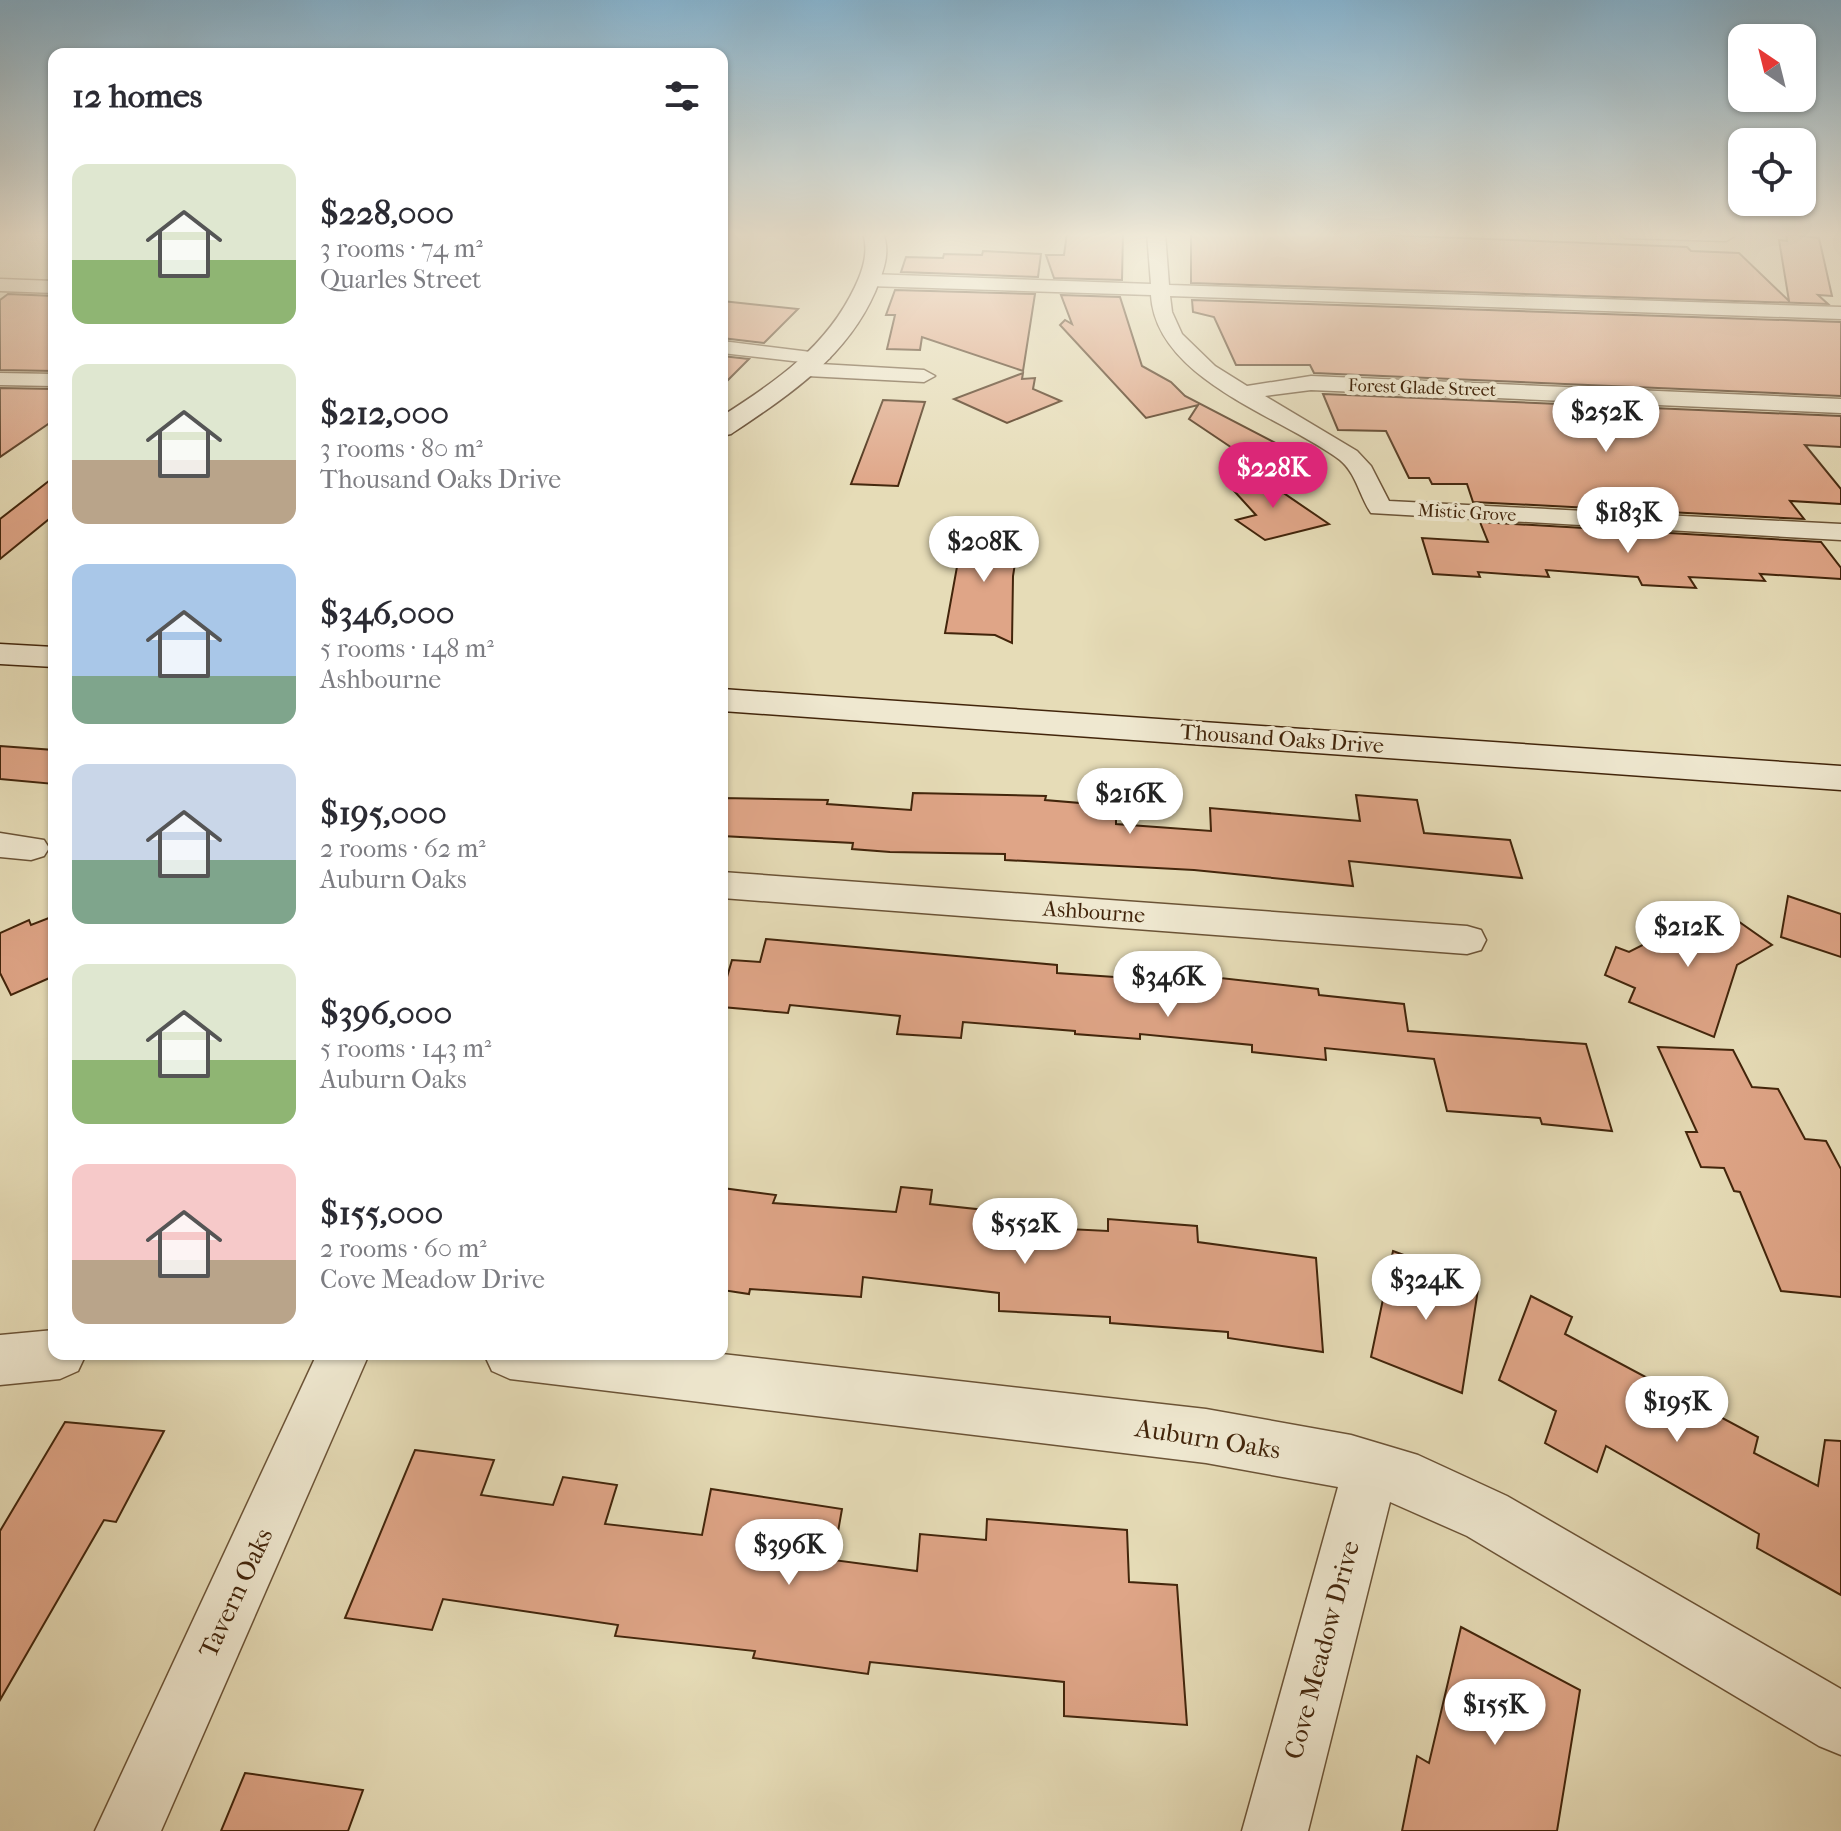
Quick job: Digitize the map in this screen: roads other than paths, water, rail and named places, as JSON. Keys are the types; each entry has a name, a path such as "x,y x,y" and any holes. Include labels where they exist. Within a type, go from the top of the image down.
{"main road":[{"path":"728,424 813,364 849,318"},
{"path":"0,654 48,657"},
{"name":"Thousand Oaks Drive","path":"728,700 1841,778"}],"street":[{"path":"1165,318 1173,337 1207,371 1243,393"},
{"path":"728,348 813,364 924,376"},
{"path":"0,379 48,380"},
{"name":"Forest Glade Street","path":"1243,393 1276,385 1311,383 1841,406"},
{"name":"Mistic Grove","path":"1243,393 1305,427 1349,456 1359,466 1380,508 1841,532"},
{"name":"Ashbourne","path":"728,885 1467,940"},
{"path":"0,1360 48,1355"},
{"name":"Tavern Oaks","path":"128,1831 340,1360"},
{"name":"Auburn Oaks","path":"561,1360 1206,1436 1371,1469 1418,1483 1487,1516 1841,1724"},
{"name":"Cove Meadow Drive","path":"1275,1831 1371,1469"}]}
